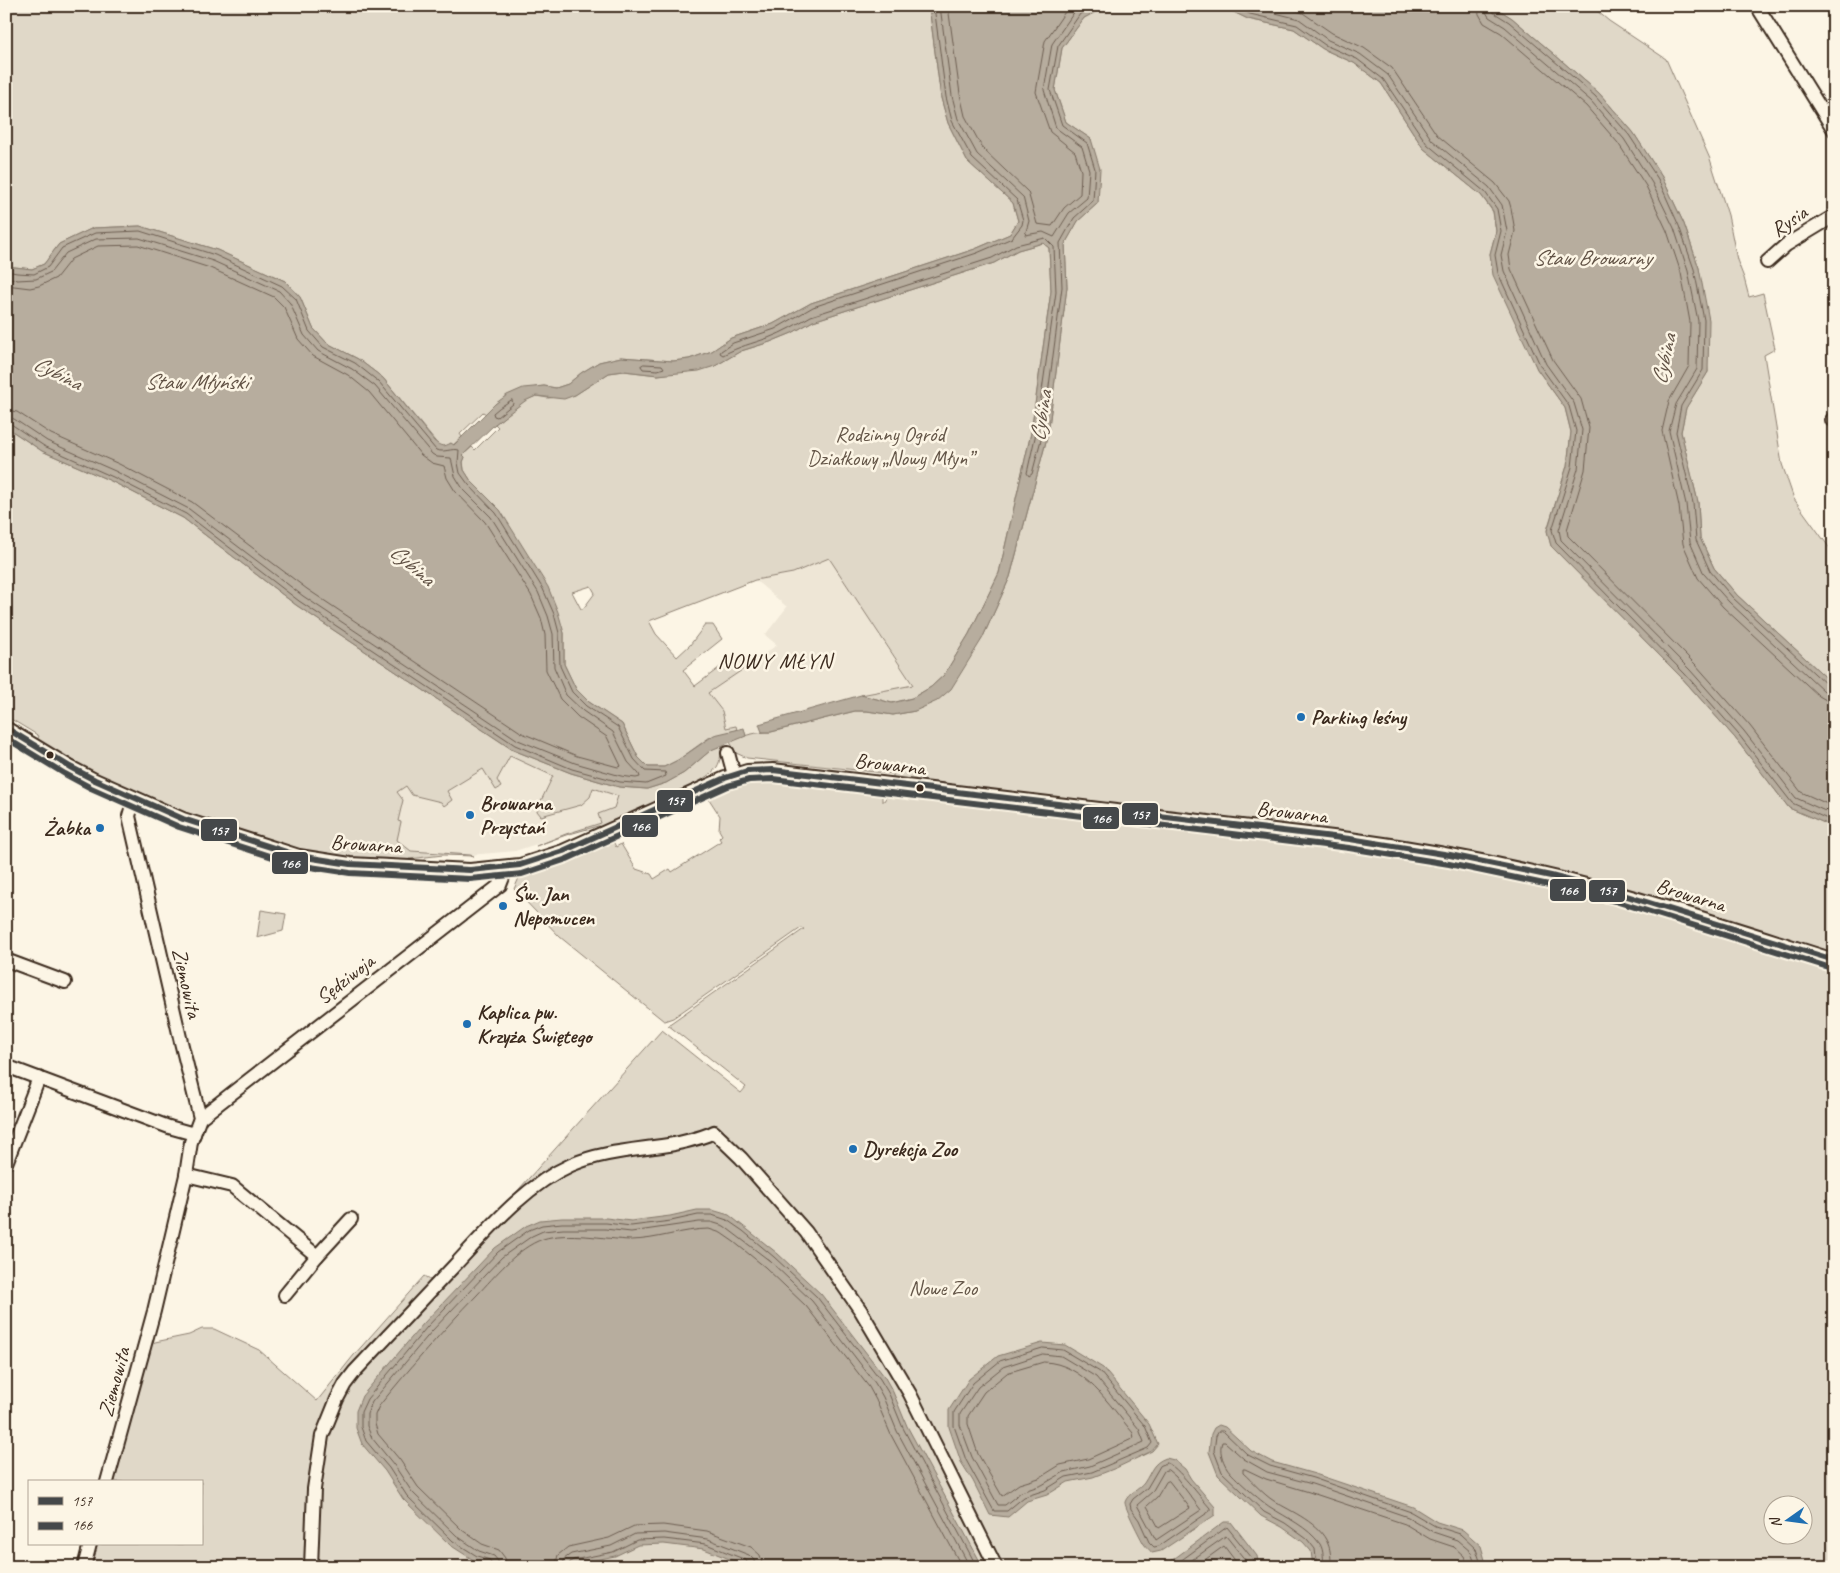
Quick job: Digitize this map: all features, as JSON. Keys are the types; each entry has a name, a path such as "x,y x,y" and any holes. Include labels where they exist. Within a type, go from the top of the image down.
{"street":[{"path":"1757,6 1834,130"},
{"name":"Rysia","path":"1768,262 1786,245 1834,216"},
{"name":"Browarna","path":"6,728 70,767 134,799 206,828 316,860 350,864 470,870 507,867 534,861 563,851 734,775 747,771 773,770 1386,844 1500,866 1616,893 1834,960"},
{"path":"728,753 734,775"},
{"name":"Ziemowita","path":"108,1480 154,1311 186,1175 191,1142 200,1118 129,816 134,799"},
{"name":"Sędziwoja","path":"200,1118 500,885 507,867"},
{"path":"6,960 65,982"},
{"path":"6,1066 194,1134"},
{"path":"6,1163 39,1078"},
{"path":"311,1567 314,1489 322,1436 337,1399 355,1371 496,1222 538,1185 555,1174 584,1160 688,1141 714,1132 740,1158 806,1232 861,1311 910,1394 996,1567"},
{"path":"186,1175 232,1186 317,1256"},
{"path":"285,1294 351,1219"},
{"path":"84,1567 89,1546"}],"shaded area":[{"path":"829,557 913,686 861,695 760,724 762,732 746,736 744,728 737,730 735,726 726,729 722,711 708,693 777,645 765,635 787,607 755,580 793,573"},
{"path":"266,640 619,794 614,808 598,814 601,823 515,851 470,855 395,850 280,725 278,687"}],"green space":[{"path":"6,6 929,6 941,98 948,123 967,161 1013,203 1018,221 1010,234 975,249 811,303 773,324 731,338 712,351 689,359 673,361 621,357 599,362 568,384 556,388 544,386 523,389 495,404 486,414 483,412 460,434 462,437 453,445 451,443 446,447 439,446 383,378 358,359 327,343 313,328 300,297 285,281 217,250 140,226 93,228 59,244 44,264 32,269 6,266"},
{"path":"1107,6 1221,6 1248,19 1294,29 1323,49 1354,63 1381,83 1423,148 1481,195 1493,212 1496,231 1490,254 1537,369 1565,408 1571,432 1567,466 1547,530 1551,546 1682,678 1735,738 1789,808 1834,827 1834,953 1616,886 1549,870 893,778 893,774 747,758 736,753 730,742 750,734 771,732 855,711 893,715 915,711 982,639 1010,577 1048,434 1067,287 1065,244 1078,221 1098,203 1091,139 1066,122 1055,90 1062,48 1084,18"},
{"path":"1493,6 1591,6 1609,21 1666,59 1710,159 1728,215 1737,260 1749,297 1763,293 1775,349 1764,355 1782,464 1794,499 1834,554 1834,685 1737,595 1714,568 1700,538 1698,502 1681,432 1686,408 1708,372 1699,268 1684,224 1662,177 1633,132 1599,93 1512,18"},
{"name":"Rodzinny Ogród Działkowy „Nowy Młyn”","path":"1043,243 1049,248 1051,291 1031,433 999,573 969,634 944,675 931,687 912,698 892,703 861,695 913,685 829,558 793,573 755,580 649,621 656,634 677,657 690,645 705,625 713,625 722,639 683,670 695,686 735,656 748,666 708,693 722,711 726,728 736,726 737,730 710,737 678,760 664,767 648,767 638,757 622,724 589,702 576,689 564,664 564,633 500,510 471,481 464,470 463,462 465,457 463,455 472,447 475,450 498,427 495,424 524,401 536,396 548,398 575,395 609,373 624,371 658,375 715,366 741,351 792,333 813,321 994,263 1018,250","holes":["591,586 595,593 583,609 581,609 572,592"]},
{"path":"6,427 42,451 111,481 183,518 296,605 513,750 571,773 619,787 647,789 666,783 684,773 711,750 722,744 721,756 717,767 710,774 682,791 646,808 602,827 598,826 566,835 536,846 566,834 601,823 598,814 614,808 618,796 593,788 590,797 581,805 541,816 537,811 538,807 553,776 510,756 497,780 501,787 496,790 483,769 447,791 452,800 444,806 441,802 412,795 406,786 397,792 403,800 398,821 401,822 397,840 411,851 474,856 443,855 409,859 409,861 331,856 293,848 176,810 104,778 37,740 39,736 6,716"},
{"name":"Nowe Zoo","path":"749,781 770,781 882,792 882,801 884,801 888,794 947,801 948,797 1342,844 1479,867 1613,899 1834,967 1834,1567 91,1567 96,1546 202,1546 202,1480 114,1480 147,1347 155,1342 189,1335 202,1329 214,1329 259,1350 317,1401 354,1355 424,1276 430,1280 476,1237 662,1030 741,1093 746,1087 668,1025 804,929 801,928 673,1018 664,1021 560,937 514,889 519,878 566,862 612,839 616,847 621,844 636,869 651,874 654,879 670,869 672,872 721,841 719,838 722,835 719,830 720,816 709,799"},
{"path":"261,910 286,914 283,931 257,938"}],"water":[{"name":"Staw Młyński","path":"929,6 1107,6 1084,18 1062,48 1055,90 1066,122 1091,139 1100,169 1098,203 1078,221 1065,244 1067,287 1048,434 1010,577 982,639 951,689 937,701 915,711 893,715 855,711 771,732 762,732 759,724 861,695 892,703 912,698 931,687 944,675 969,634 999,573 1031,433 1051,291 1049,248 1043,243 1018,250 994,263 813,321 792,333 741,351 715,366 699,371 658,375 624,371 609,373 575,395 564,399 536,396 525,401 495,424 463,455 465,457 463,462 464,470 471,481 500,510 548,587 564,633 564,664 576,689 589,702 622,724 638,757 648,767 664,767 678,760 714,735 744,728 746,736 711,750 684,773 666,783 647,789 619,787 571,773 513,750 296,605 183,518 111,481 42,451 6,427 6,266 32,269 44,264 59,244 93,228 140,226 217,250 285,281 300,297 313,328 327,343 358,359 383,378 434,441 442,446 451,443 454,445 495,404 507,395 523,388 544,386 556,388 568,384 599,362 621,357 673,361 689,359 712,351 731,338 773,324 811,303 975,249 1010,234 1018,221 1013,203 967,161 948,123 941,98"},
{"name":"Staw Browarny","path":"1221,6 1493,6 1512,18 1599,93 1633,132 1662,177 1684,224 1699,268 1709,320 1708,372 1686,408 1681,432 1698,502 1700,538 1714,568 1737,595 1834,685 1834,827 1789,808 1735,738 1682,678 1551,546 1547,531 1567,466 1571,432 1565,408 1537,369 1493,275 1490,254 1496,231 1493,211 1481,195 1423,148 1381,83 1354,63 1323,49 1294,29 1248,19"},
{"path":"697,1210 712,1210 729,1215 777,1253 821,1294 884,1376 907,1426 983,1567 750,1567 704,1549 664,1544 638,1545 615,1556 562,1567 496,1567 475,1561 450,1545 403,1499 385,1471 362,1444 356,1428 356,1411 362,1396 423,1324 495,1248 526,1226 540,1220 606,1218 631,1221"},
{"path":"1042,1343 1065,1345 1103,1368 1149,1424 1158,1444 1152,1451 1116,1468 1093,1477 1068,1482 1047,1495 1027,1501 1008,1517 990,1515 961,1462 949,1427 949,1410 969,1379 998,1356"},
{"path":"1219,1425 1225,1427 1251,1451 1272,1462 1315,1474 1413,1507 1437,1522 1463,1530 1481,1546 1487,1567 1313,1567 1311,1551 1303,1542 1282,1527 1261,1516 1218,1475 1209,1452 1211,1434 1214,1428"},
{"path":"1166,1458 1174,1460 1185,1469 1215,1507 1215,1515 1161,1551 1152,1553 1142,1541 1125,1502 1144,1483 1155,1465"},
{"path":"1224,1522 1231,1522 1257,1556 1259,1567 1166,1567 1171,1561"}],"transit line":[{"name":"157","path":"6,728 95,780 183,819 299,856 350,864 470,870 520,865 563,851 725,778 747,771 773,770 1350,839 1450,855 1551,876 1617,893 1834,960"},
{"name":"166","path":"6,738 91,788 179,827 297,865 350,873 470,879 522,874 567,859 728,786 749,780 773,779 1349,848 1449,864 1615,901 1831,968"}],"place":[{"name":"Parking leśny","path":"1301,717"},
{"name":"Browarna Przystań","path":"470,815"},
{"name":"Żabka","path":"100,828"},
{"name":"Św. Jan Nepomucen","path":"503,906"},
{"name":"Kaplica pw. Krzyża Świętego","path":"467,1024"},
{"name":"Dyrekcja Zoo","path":"853,1149"}],"district":[{"name":"NOWY MŁYN","path":"775,660"}],"water label":[{"name":"Cybina","path":"1663,359"},
{"name":"Cybina","path":"58,372"},
{"name":"Cybina","path":"1040,416"},
{"name":"Cybina","path":"413,564"}]}
